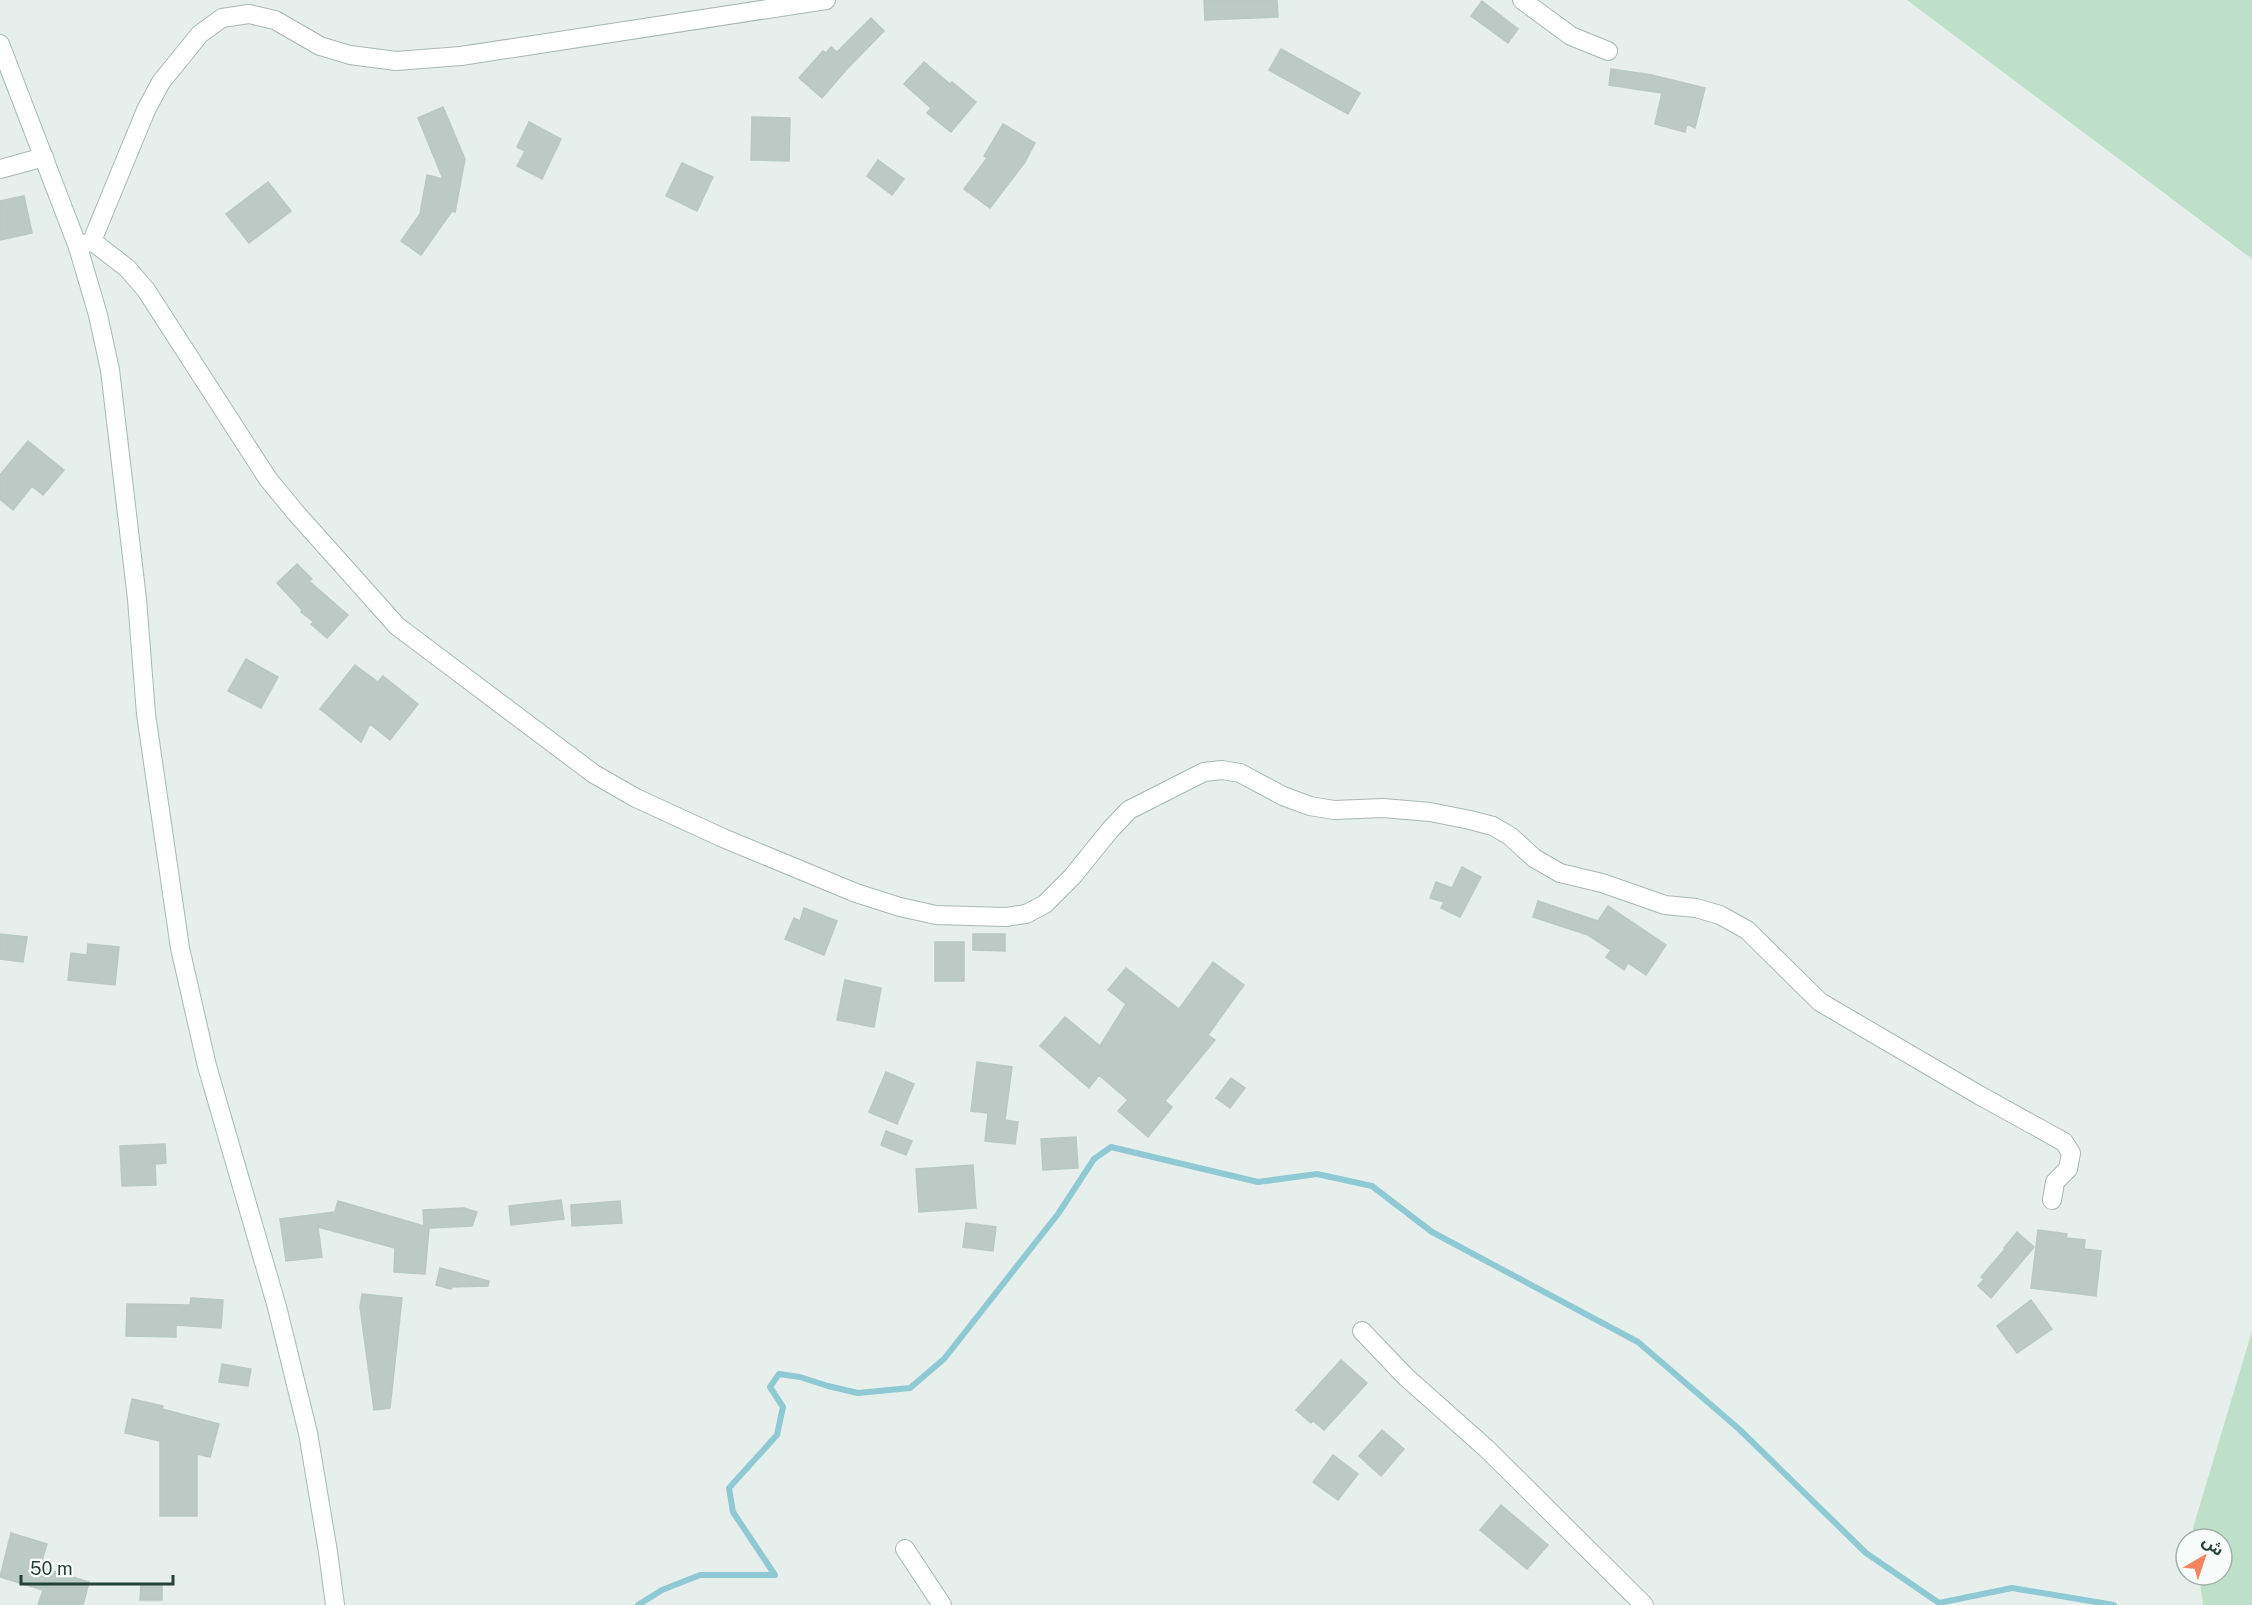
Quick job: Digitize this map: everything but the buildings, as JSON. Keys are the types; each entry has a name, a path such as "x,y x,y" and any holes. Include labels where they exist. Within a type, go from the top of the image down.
{"street":[{"path":"85,244 161,82 200,34 222,18 249,14 275,20 320,46 350,56 396,61 461,56 826,0"},
{"path":"1522,0 1571,36 1608,51"},
{"path":"0,44 44,157 85,244 110,370 137,599 146,714 180,948 207,1066 277,1307 308,1433 335,1605"},
{"path":"0,169 44,157"},
{"path":"85,244 127,268 146,290 268,478 296,513 397,626 594,774 636,798 723,838 856,893 900,907 936,915 966,917 1006,917 1026,914 1045,904 1072,877 1129,810 1204,772 1222,770 1240,773 1283,796 1310,806 1334,810 1383,808 1430,812 1493,826 1510,836 1534,858 1560,873 1602,883 1665,905 1696,908 1720,915 1747,930 1820,1002 2064,1142 2071,1153 2068,1169 2055,1182 2052,1200"},
{"path":"1362,1331 1406,1377 1487,1449 1644,1605"},
{"path":"905,1549 942,1605"}],"green space":[{"path":"1907,0 2252,0 2252,259"},
{"path":"2252,1331 2252,1605 2203,1605 2201,1587 2234,1587 2234,1527 2193,1527"}],"waterway":[{"path":"638,1605 662,1590 700,1575 775,1575 733,1512 729,1488 777,1435 783,1407 770,1387 779,1374 800,1377 858,1393 910,1388 944,1359 1058,1214 1094,1159 1111,1147 1258,1182 1317,1174 1372,1186 1432,1232 1638,1342 1739,1429 1866,1553 1939,1603 2012,1588 2114,1605"}]}
